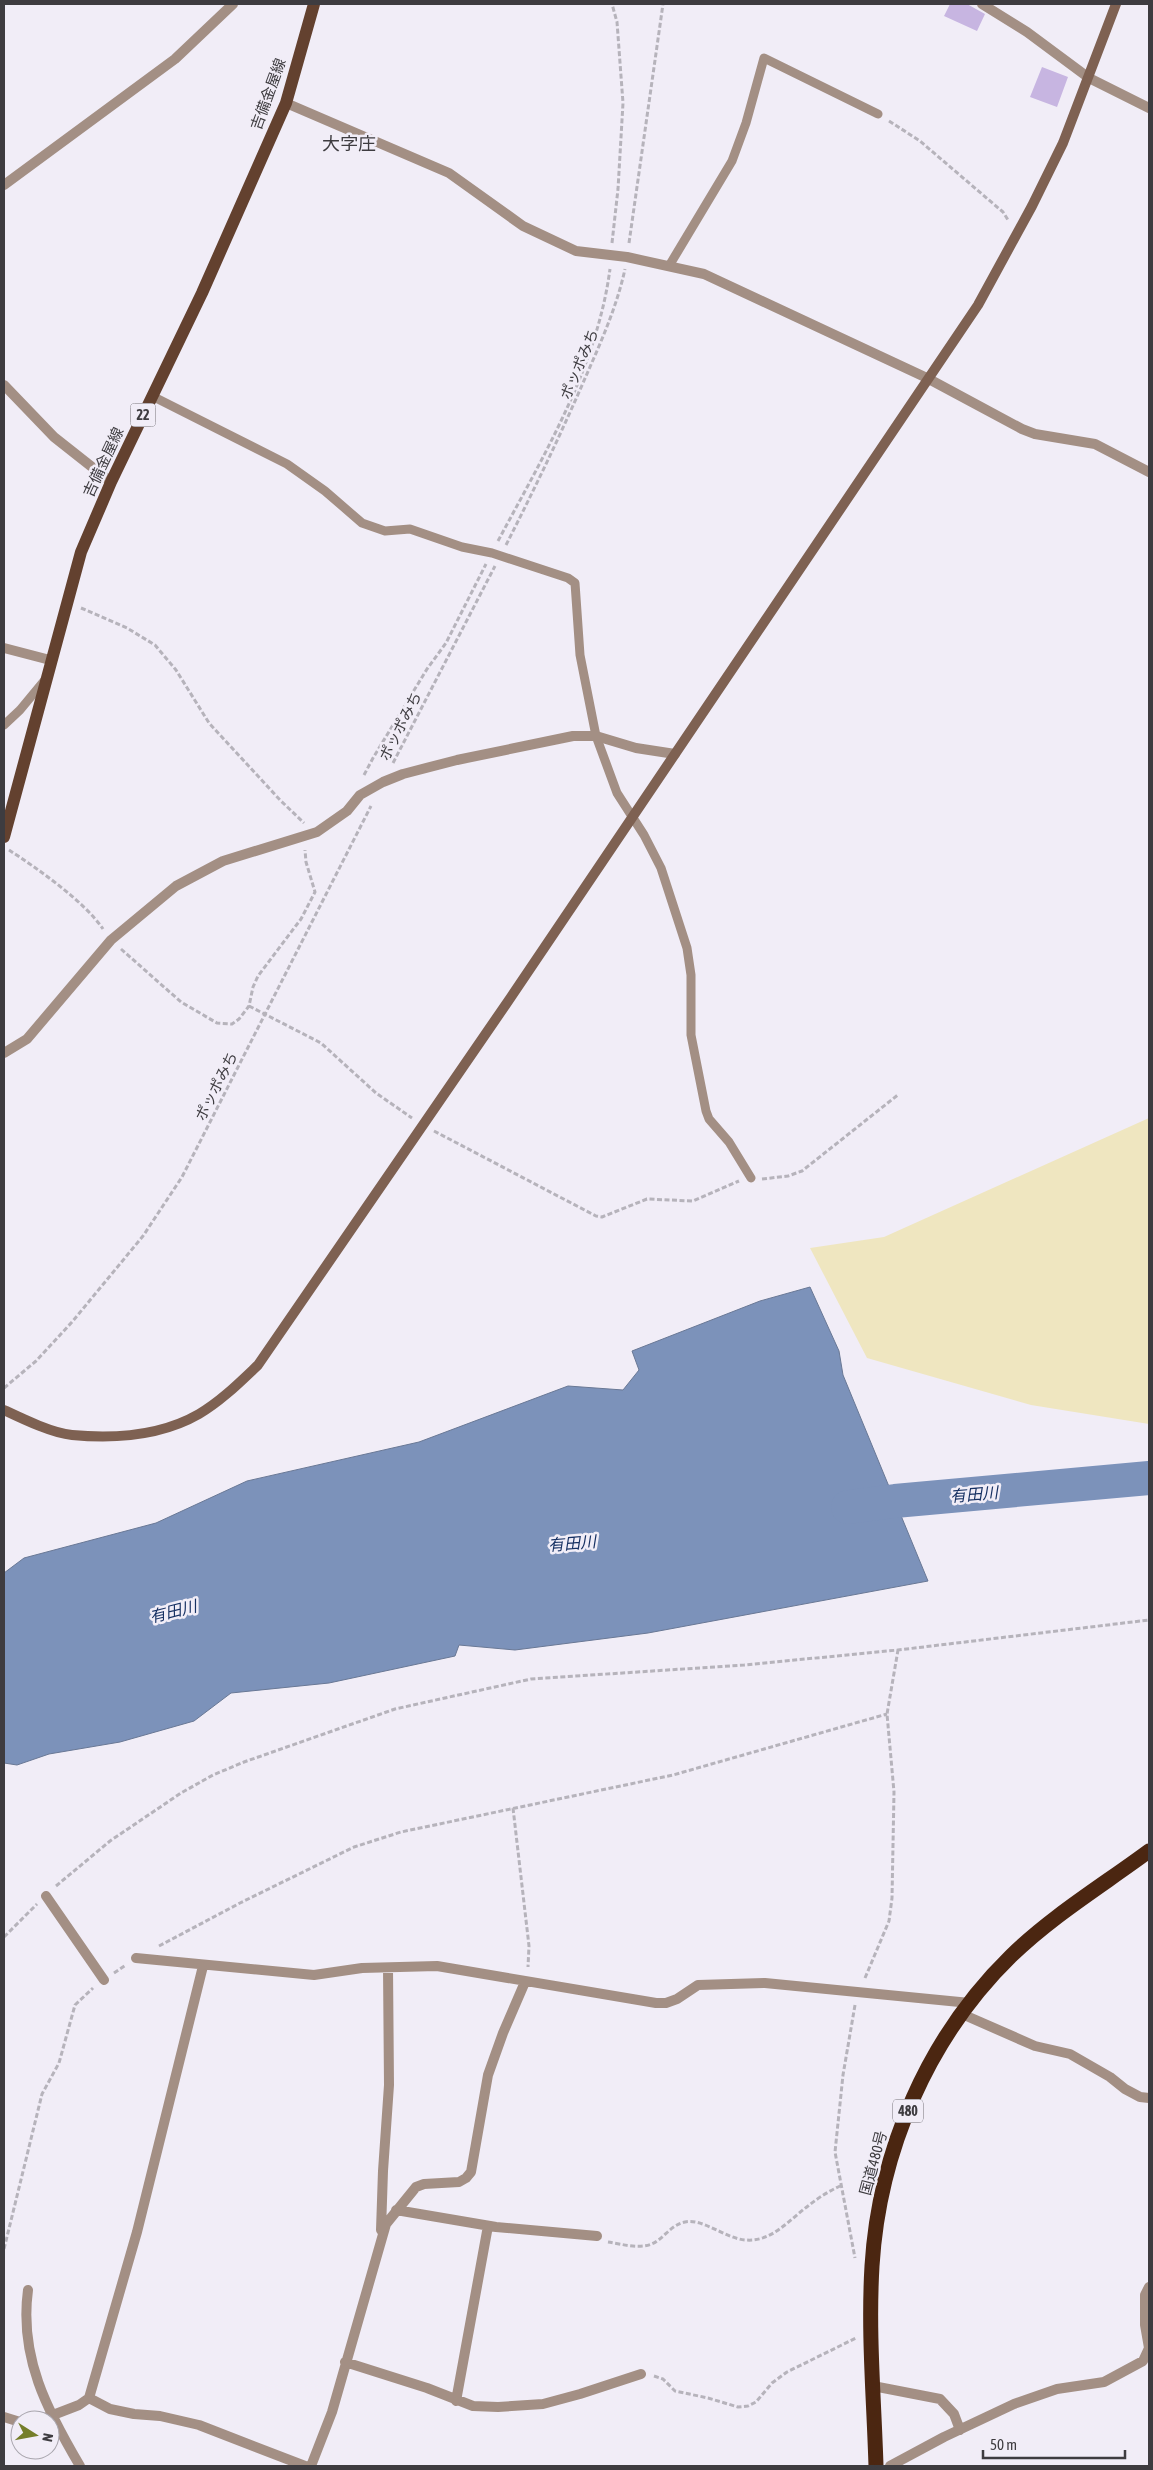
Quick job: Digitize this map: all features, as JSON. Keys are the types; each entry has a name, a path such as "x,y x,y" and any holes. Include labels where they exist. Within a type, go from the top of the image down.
{"highway":[{"name":"国道480号","path":"876,2466 872,2266 878,2215 887,2168 926,2069 966,2009 1011,1956 1054,1921 1149,1851"}],"main road":[{"name":"吉備金屋線","path":"4,837 50,660 81,552 111,482 202,292 286,103 314,4"}],"street":[{"path":"4,185 175,59 233,4"},
{"path":"982,4 1027,32 1089,78 1149,108"},
{"path":"4,1410 70,1435 123,1436 149,1433 175,1425 198,1414 224,1397 258,1365 424,1125 978,305 1018,233 1063,144 1116,4"},
{"path":"286,103 449,173 523,226 576,251 627,257 704,274 736,287 927,378 1022,429 1035,434 1095,444 1149,472"},
{"path":"4,385 54,437 111,482"},
{"path":"4,648 50,660"},
{"path":"4,1053 27,1039 111,940 176,886 223,861 317,832 347,811 360,795 384,782 403,774 474,756 573,736 596,736 636,748 675,754"},
{"path":"46,1896 104,1980"},
{"path":"136,1958 203,1966 314,1975 362,1968 436,1966 656,2003 666,2003 677,1999 698,1985 765,1983 966,2009 1035,2046 1070,2054 1110,2077 1124,2089 1140,2097 1149,2098"},
{"path":"60,2413 79,2405 89,2398 137,2232 203,1966"},
{"path":"381,2241 383,2171 389,2085 388,1968"},
{"path":"311,2466 325,2434 344,2362 386,2224 416,2187 424,2184 459,2182 471,2172 488,2075 500,2039 525,1982"},
{"path":"396,2210 488,2226 596,2236"},
{"path":"456,2401 488,2226"},
{"path":"890,2466 1014,2404 1057,2390 1104,2382 1136,2365 1148,2355 1149,2341 1145,2326 1145,2295 1149,2287"},
{"path":"28,2290 24,2315 26,2338 34,2371 50,2410"},
{"path":"344,2362 427,2388 472,2406 498,2407 543,2404 641,2374"},
{"path":"873,2386 940,2399 954,2414 960,2430"},
{"path":"89,2398 110,2409 134,2414 160,2416 199,2426 305,2466"},
{"path":"60,2430 80,2466"}],"lane":[{"path":"669,266 732,161 746,123 764,58 878,114"},
{"path":"152,396 287,464 325,491 362,523 386,530 410,529 462,548 496,555 568,578 575,583 580,655 596,736 617,793 633,816 661,868 687,948 691,975 691,1035 706,1111 709,1118 729,1142 751,1178"},
{"path":"4,725 32,696 46,678"}],"path":[{"path":"360,795 364,777 372,758 427,669 446,643 496,555 552,438 596,336 611,255 622,103 617,22 612,4"},
{"name":"ポッポみち","path":"4,1388 36,1361 72,1322 143,1236 182,1177 384,782 496,555 559,438 610,318 627,257 663,4"},
{"path":"878,114 920,141 1002,212 1018,233"},
{"path":"4,847 34,867 84,909 99,923 111,940 181,1002 217,1023 232,1024 239,1019 249,1006 253,987 258,976 301,919 315,892 306,862 305,844 308,828 209,723 176,670 155,645 127,628 66,603"},
{"path":"249,1006 320,1043 376,1093 424,1125 596,1216 602,1217 647,1199 693,1201 740,1181 751,1178 781,1177 802,1171 899,1094"},
{"path":"4,1937 46,1896 110,1841 189,1788 244,1762 395,1709 531,1679 753,1664 898,1650 1149,1620"},
{"path":"4,2249 42,2094 59,2063 75,2005 104,1980 136,1958 354,1846 401,1832 673,1775 887,1714"},
{"path":"513,1808 529,1946 529,1964 525,1982"},
{"path":"596,2236 608,2242 646,2245 656,2242 670,2229 689,2222 700,2223 734,2238 756,2239 780,2230 809,2205 840,2186"},
{"path":"641,2374 663,2379 675,2392 708,2398 738,2407 748,2406 756,2402 772,2383 787,2372 872,2330"}],"sand":[{"path":"1149,1118 1149,1424 1031,1405 867,1358 810,1248 884,1237"}],"water":[{"path":"810,1287 839,1351 843,1375 928,1581 648,1633 515,1650 459,1645 455,1656 329,1683 231,1693 194,1721 120,1742 49,1754 17,1765 4,1763 4,1573 24,1558 156,1523 247,1481 419,1442 568,1386 623,1390 639,1370 632,1351 760,1301"}],"building":[{"path":"950,4 967,4 985,14 977,31 944,16"},
{"path":"1042,67 1068,77 1057,107 1030,97"}],"waterway":[{"name":"有田川","path":"848,1507 1149,1478"}],"district":[{"name":"大字庄","path":"349,143"}]}
